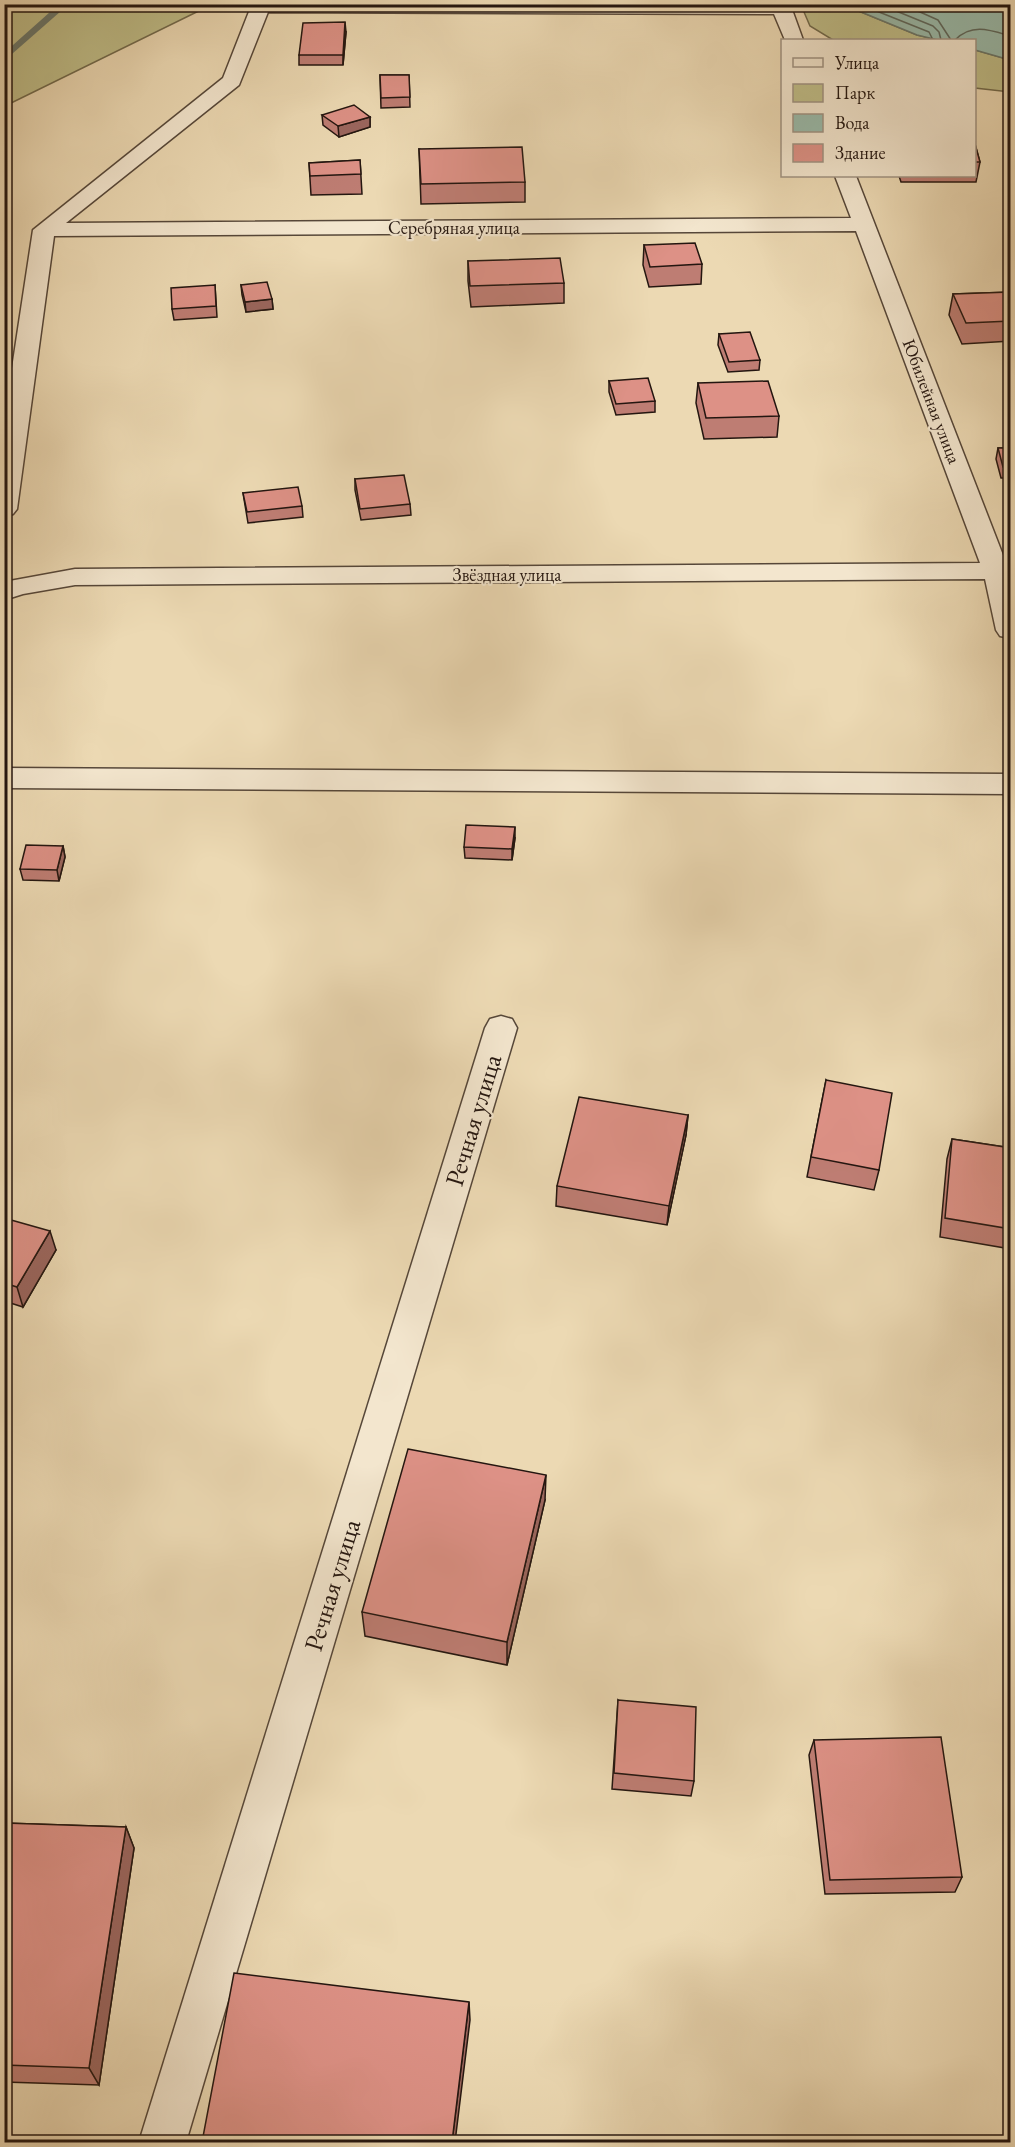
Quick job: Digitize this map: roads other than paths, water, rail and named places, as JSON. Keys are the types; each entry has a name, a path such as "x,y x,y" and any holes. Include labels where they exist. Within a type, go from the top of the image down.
{"street":[{"path":"4,509 44,230 232,81 262,5 780,6 794,39"},
{"name":"Юбилейная улица","path":"846,177 1003,571 1011,630"},
{"name":"Серебряная улица","path":"44,230 865,224"},
{"name":"Звёздная улица","path":"4,592 17,587 75,577 1003,571"},
{"path":"4,778 1011,784"},
{"name":"Речная улица","path":"162,2142 501,1028"}],"water":[{"path":"844,5 1010,5 1010,60 976,50 976,39 934,39 917,35"}],"waterway":[{"path":"4,58 65,4"}]}
